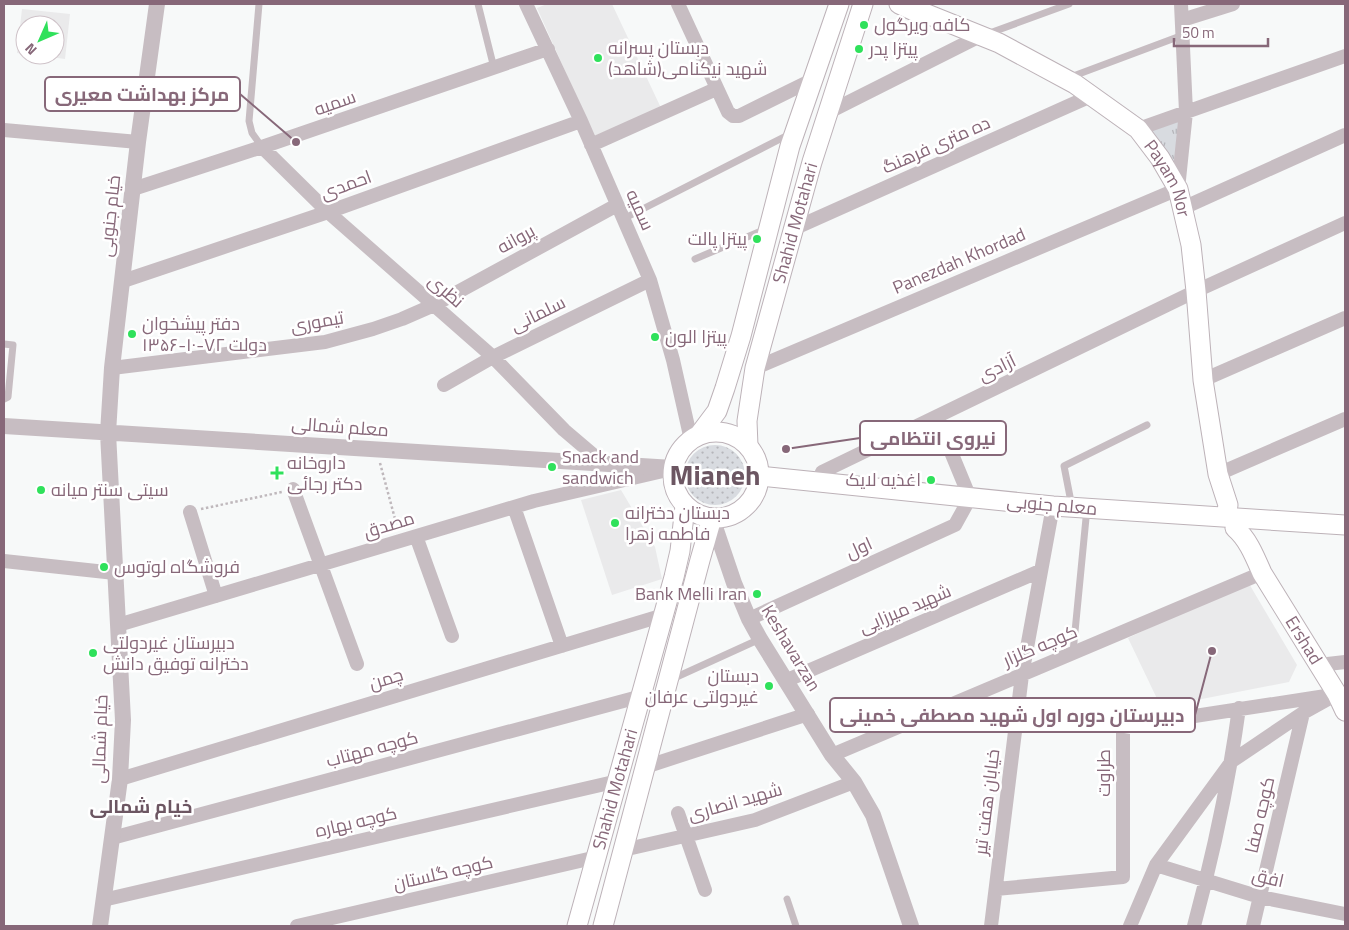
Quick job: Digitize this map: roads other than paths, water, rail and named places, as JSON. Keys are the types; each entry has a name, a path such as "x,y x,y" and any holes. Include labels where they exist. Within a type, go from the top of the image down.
{"main road":[{"name":"Shahid Motahari","path":"695,438 717,411 725,388 741,336 796,131 839,4"},
{"name":"Shahid Motahari","path":"748,446 748,421 755,368 812,162 863,4"},
{"name":"Payam Nor","path":"899,4 916,12 916,8 982,35 1065,79 1093,96 1138,129 1160,158 1178,189 1191,245 1203,380 1218,476 1217,484 1224,506 1231,519"},
{"path":"712,432 725,433 737,438 748,446 758,465 759,476 757,490 750,502 739,512 726,517 712,518 693,512 685,506 674,488 673,468 679,452 695,438 712,432"},
{"name":"معلم جنوبی","path":"759,476 1053,506 1345,525"},
{"name":"Shahid Motahari","path":"577,926 664,615 680,551 685,506"},
{"name":"Shahid Motahari","path":"604,926 712,518"},
{"name":"Ershad","path":"1231,519 1242,534 1259,563 1261,571 1319,665 1341,694 1345,711"}],"street":[{"name":"خیام جنوبی","path":"108,433 112,368 138,142 157,4"},
{"name":"سمیه","path":"526,4 581,121 650,280 695,438"},
{"path":"678,4 716,88 728,112 733,116 740,116 814,79"},
{"path":"1178,189 1186,112 1181,4"},
{"path":"1182,20 1233,4"},
{"path":"827,113 982,35"},
{"name":"سميه","path":"133,189 548,49"},
{"path":"1138,129 1345,56"},
{"path":"591,145 716,88"},
{"name":"ده متری فرهنگ","path":"793,230 1093,96"},
{"name":"احمدی","path":"123,281 328,212 581,121"},
{"path":"4,130 138,142"},
{"path":"1183,208 1345,135"},
{"name":"نظری","path":"262,147 328,212 493,358 564,430 604,464"},
{"name":"Panezdah Khordad","path":"755,368 1178,189"},
{"name":"پروانه","path":"434,305 617,205"},
{"name":"آزادی","path":"819,482 822,472 1196,292 1345,223"},
{"name":"سلمانی","path":"444,385 493,358 650,280"},
{"name":"تیموری","path":"112,368 325,342 373,330 402,320 434,305"},
{"path":"1203,380 1345,318"},
{"path":"937,418 970,498"},
{"path":"1218,476 1345,419"},
{"name":"معلم شمالی","path":"4,426 673,468"},
{"name":"خیام شمالی","path":"100,926 120,779 123,720 108,433"},
{"name":"مصدق","path":"118,625 514,507 673,468"},
{"path":"293,489 357,664"},
{"name":"اول","path":"749,619 955,525 970,498"},
{"name":"خیابان هفت تیر","path":"991,926 1022,675 1053,506"},
{"path":"514,507 562,646"},
{"path":"190,512 216,596"},
{"name":"Keshavarzan","path":"712,518 734,583 760,640 832,754 854,782 873,815 911,926"},
{"path":"416,536 452,636"},
{"path":"4,561 115,573"},
{"name":"شهید میرزایی","path":"786,681 1040,571"},
{"name":"کوچه گلزار","path":"832,754 1022,675 1261,571"},
{"name":"چمن","path":"120,779 664,615"},
{"path":"1319,665 1345,662"},
{"path":"1130,926 1156,865 1232,761 1303,713 1341,694"},
{"name":"طراوت","path":"996,889 1123,877 1123,727 1341,694"},
{"name":"کوچه مهتاب","path":"112,838 642,696"},
{"path":"1194,926 1206,881 1232,761 1239,708"},
{"name":"کوچه صفا","path":"1253,926 1303,713"},
{"path":"645,767 808,714"},
{"name":"کوچه بهاره","path":"103,900 618,781"},
{"name":"شهید انصاری","path":"624,850 756,820 854,782"},
{"path":"678,813 704,890"},
{"name":"کوچه گلستان","path":"297,926 597,857"},
{"name":"افق","path":"1156,865 1260,897 1345,914"}],"lane":[{"path":"259,4 249,121 252,133 262,147"},
{"path":"478,4 494,68"},
{"path":"982,35 1069,4"},
{"path":"1065,79 1182,36"},
{"path":"623,219 796,131"},
{"path":"695,259 769,228"},
{"path":"4,344 13,345 8,397 4,398"},
{"path":"1073,652 1079,508 1064,466 1147,425"},
{"path":"668,681 760,640"},
{"path":"787,899 796,926"}],"place":[{"name":"کافه ویرگول","path":"864,25"},
{"name":"پیتزا پدر","path":"859,49"},
{"name":"دبستان پسرانه شهید نیکنامی(شاهد)","path":"598,58"},
{"name":"مرکز بهداشت معیری","path":"296,142"},
{"name":"پیتزا پالت","path":"757,239"},
{"name":"دفتر پیشخوان دولت ۷۲-۱۰-۱۳۵۶","path":"132,334"},
{"name":"پیتزا الون","path":"655,337"},
{"name":"نیروی انتظامی","path":"786,449"},
{"name":"Snack and sandwich","path":"552,467"},
{"name":"داروخانه دکتر رجائی","path":"277,473"},
{"name":"اغذیه لایک","path":"931,480"},
{"name":"سیتی سنتر میانه","path":"41,490"},
{"name":"دبستان دخترانه فاطمه زهرا","path":"615,523"},
{"name":"فروشگاه لوتوس","path":"104,567"},
{"name":"Bank Melli Iran","path":"757,594"},
{"name":"دبیرستان دوره اول شهید مصطفی خمینی","path":"1212,651"},
{"name":"دبیرستان غیردولتی دخترانه توفیق دانش","path":"93,653"},
{"name":"دبستان غیردولتی عرفان","path":"769,686"}],"district":[{"name":"Mianeh","path":"715,475"},
{"name":"خیام شمالی","path":"141,806"}]}
